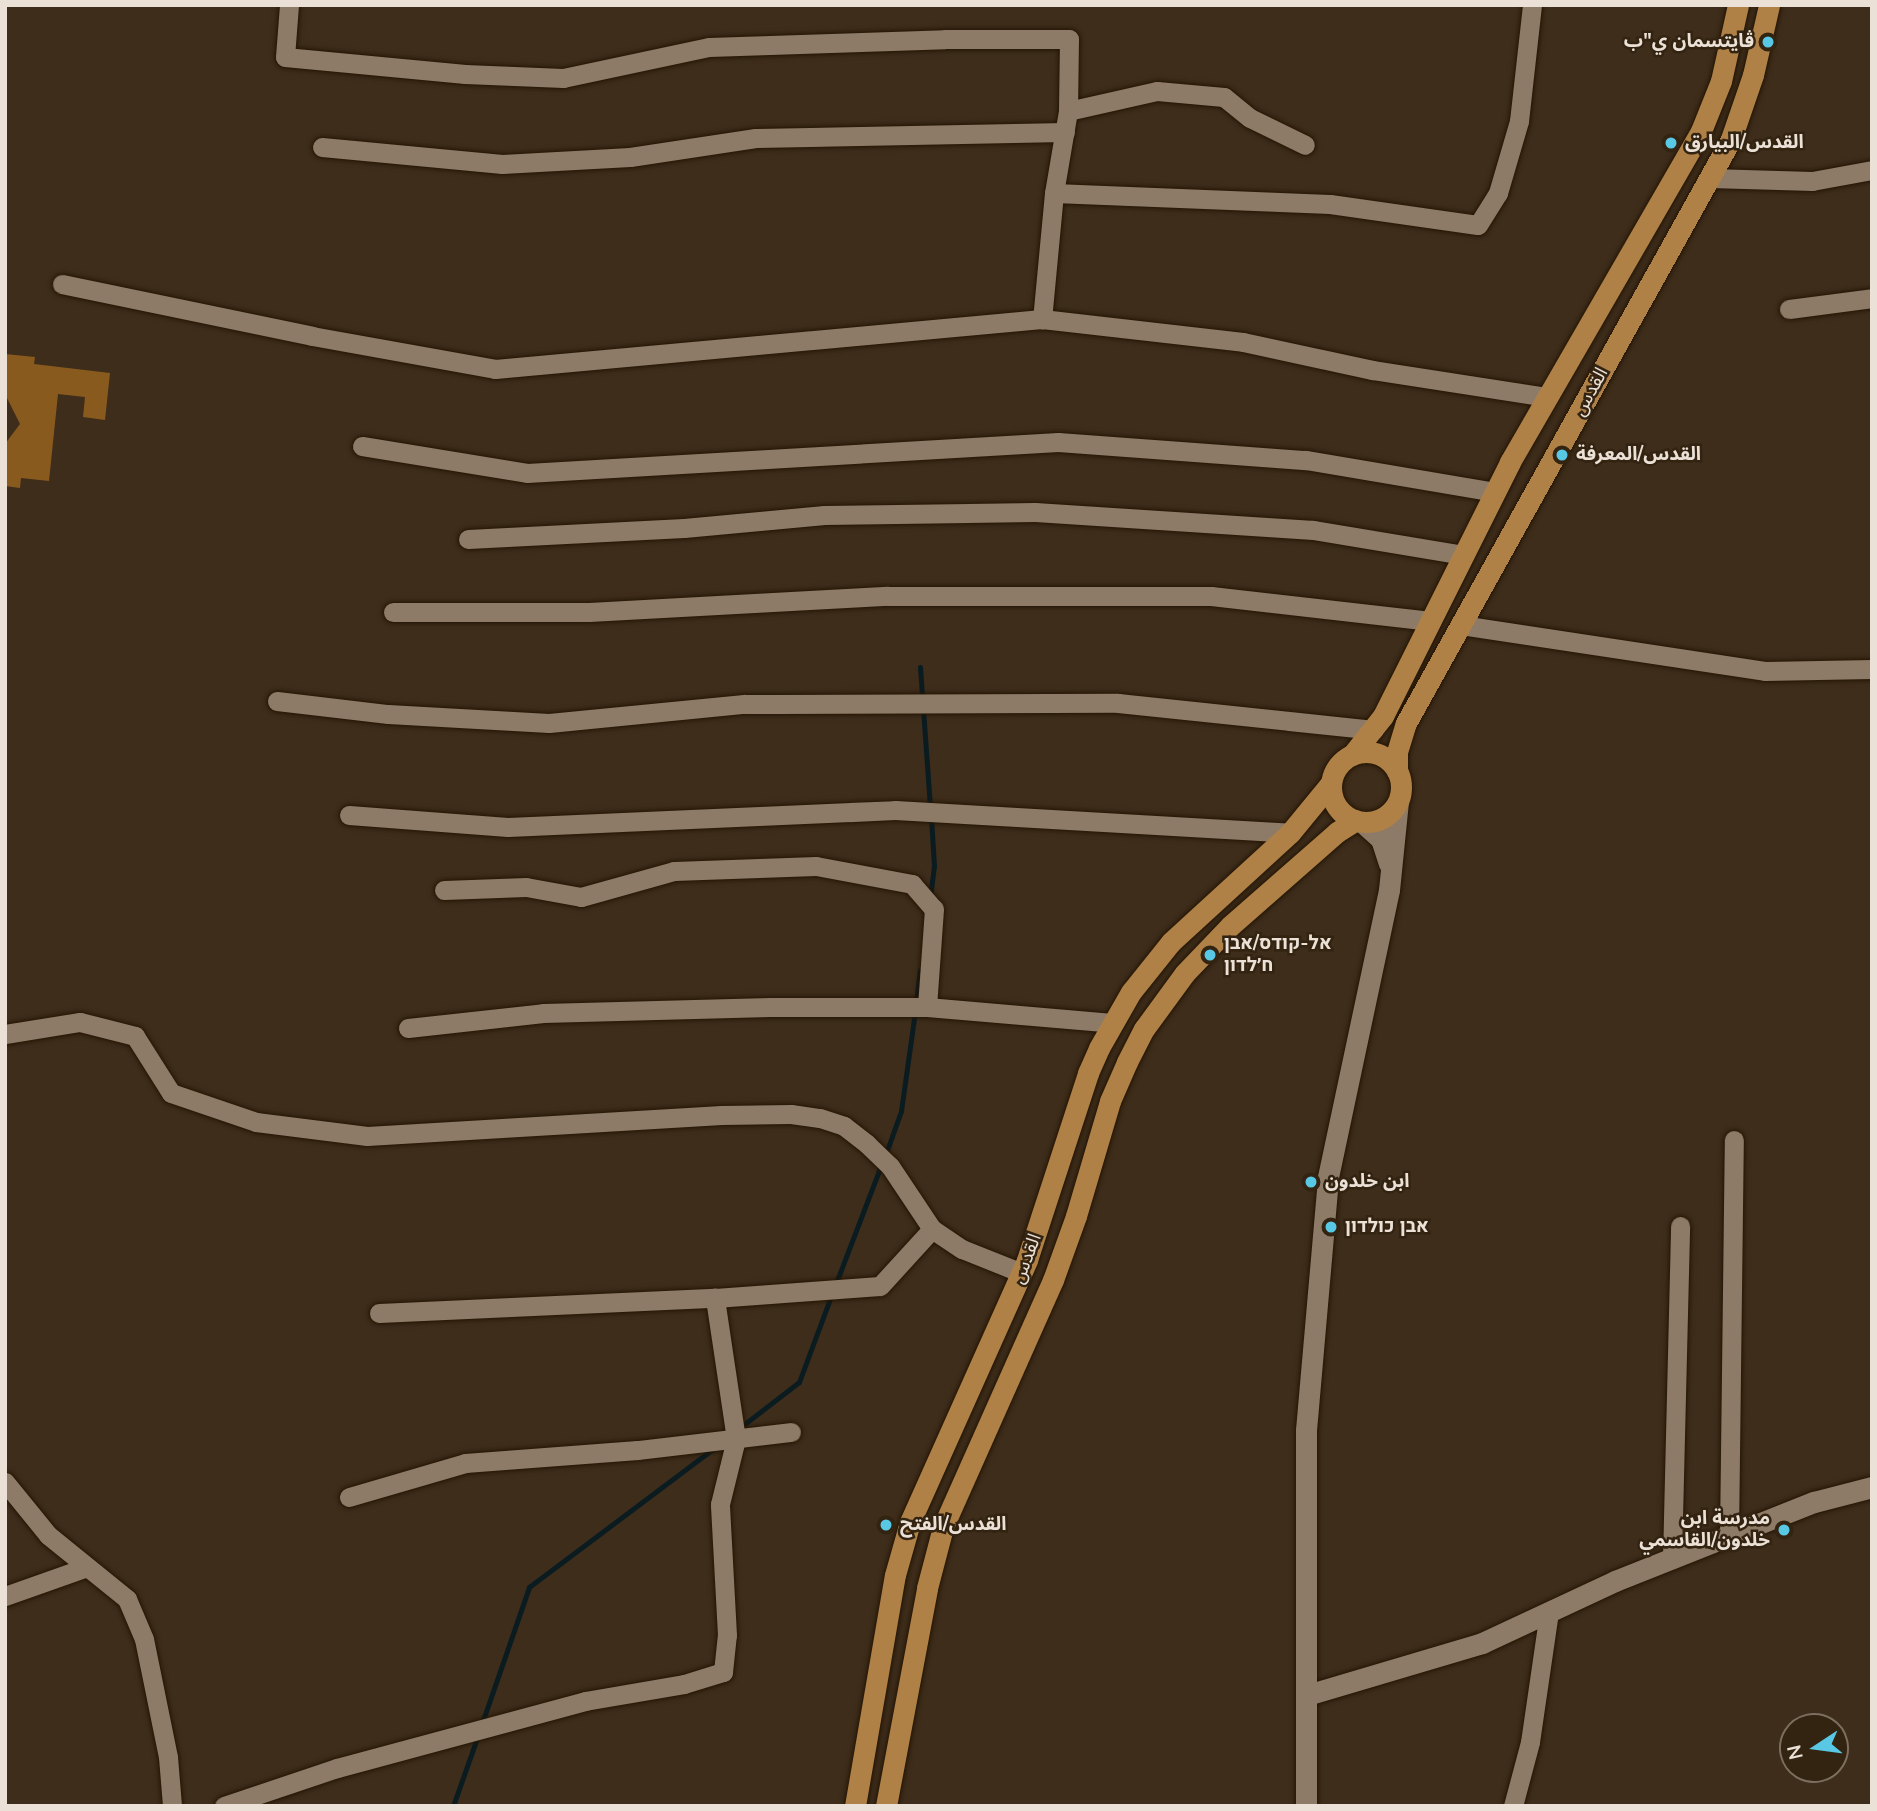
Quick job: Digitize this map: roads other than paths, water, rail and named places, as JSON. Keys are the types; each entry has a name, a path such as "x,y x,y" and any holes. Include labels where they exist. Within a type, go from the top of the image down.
{"main road":[{"name":"القدس","path":"1352,755 1374,730 1432,621 1495,492 1700,131 1721,80 1738,5"},
{"name":"القدس","path":"1397,771 1397,752 1406,723 1731,139 1747,95 1769,5"},
{"path":"1368,752 1380,755 1397,771 1401,780 1398,802 1384,818 1359,821 1342,812 1335,803 1331,783 1339,765 1352,755 1368,752"},
{"name":"القدس","path":"855,1806 895,1575 904,1541 924,1488 1022,1273 1088,1073 1112,1023 1131,992 1171,942 1290,833 1331,783"},
{"name":"القدس","path":"886,1806 927,1588 943,1527 1067,1243 1110,1101 1127,1062 1144,1029 1185,973 1240,918 1338,832 1359,821"}],"street":[{"path":"289,5 285,57 465,74 563,78 709,47 945,39 1069,39 1068,111 1054,193 1042,319"},
{"path":"1054,193 1330,204 1478,225 1498,193 1518,121 1532,5"},
{"path":"1068,111 1157,91 1224,97 1250,118 1305,145"},
{"path":"322,147 502,164 630,157 756,138 1065,132"},
{"path":"1710,178 1812,181 1872,170"},
{"path":"62,284 312,336 495,369 1042,319 1243,342 1374,370 1548,397"},
{"path":"1789,309 1872,298"},
{"path":"362,446 527,473 1058,442 1306,460 1495,492"},
{"path":"468,539 684,528 824,515 1035,512 1313,530 1464,555"},
{"path":"393,612 589,612 888,596 1211,596 1432,621"},
{"path":"1461,625 1765,671 1872,669"},
{"path":"277,701 388,715 549,723 744,704 1118,703 1374,730"},
{"path":"1306,1806 1306,1430 1328,1177 1391,873 1398,802"},
{"path":"349,815 508,827 895,810 1290,833"},
{"path":"1359,821 1381,839 1391,873"},
{"path":"443,890 526,887 581,897 674,871 816,866 912,884 934,909 927,1007"},
{"path":"408,1028 543,1013 770,1007 927,1007 1112,1023"},
{"path":"5,1034 80,1022 135,1035 171,1093 256,1122 367,1136 721,1115 790,1114 820,1118 844,1126 882,1158 932,1229 962,1249 1022,1273"},
{"path":"1729,1536 1734,1140"},
{"path":"1672,1559 1680,1226"},
{"path":"379,1313 715,1298 880,1286 932,1229"},
{"path":"223,1806 337,1768 585,1701 684,1684 723,1672 727,1635 720,1504 736,1439 715,1298"},
{"path":"349,1497 465,1463 791,1432"},
{"path":"5,1482 48,1535 127,1599 144,1639 168,1757 172,1806"},
{"path":"1307,1695 1482,1643 1549,1611 1729,1536 1814,1502 1872,1487"},
{"path":"5,1596 87,1567"},
{"path":"1513,1806 1530,1742 1549,1611"}],"waterway":[{"path":"920,667 922,699"},
{"path":"923,709 930,807"},
{"path":"930,898 934,866 931,817"},
{"path":"916,1002 920,970"},
{"path":"885,1156 901,1111 915,1012"},
{"path":"836,1283 881,1165"},
{"path":"738,1429 799,1382 831,1296"},
{"path":"482,1723 529,1587 714,1448"},
{"path":"453,1806 478,1735"}],"place":[{"name":"ڤايتسمان ي\"ب","path":"1768,42"},
{"name":"القدس/البيارق","path":"1671,143"},
{"name":"القدس/المعرفة","path":"1562,455"},
{"name":"אל-קודס/אבן ח׳לדון","path":"1210,955"},
{"name":"ابن خلدون","path":"1311,1182"},
{"name":"אבן כולדון","path":"1331,1227"},
{"name":"القدس/الفتح","path":"886,1525"},
{"name":"مدرسة ابن خلدون/القاسمي","path":"1784,1530"}]}
